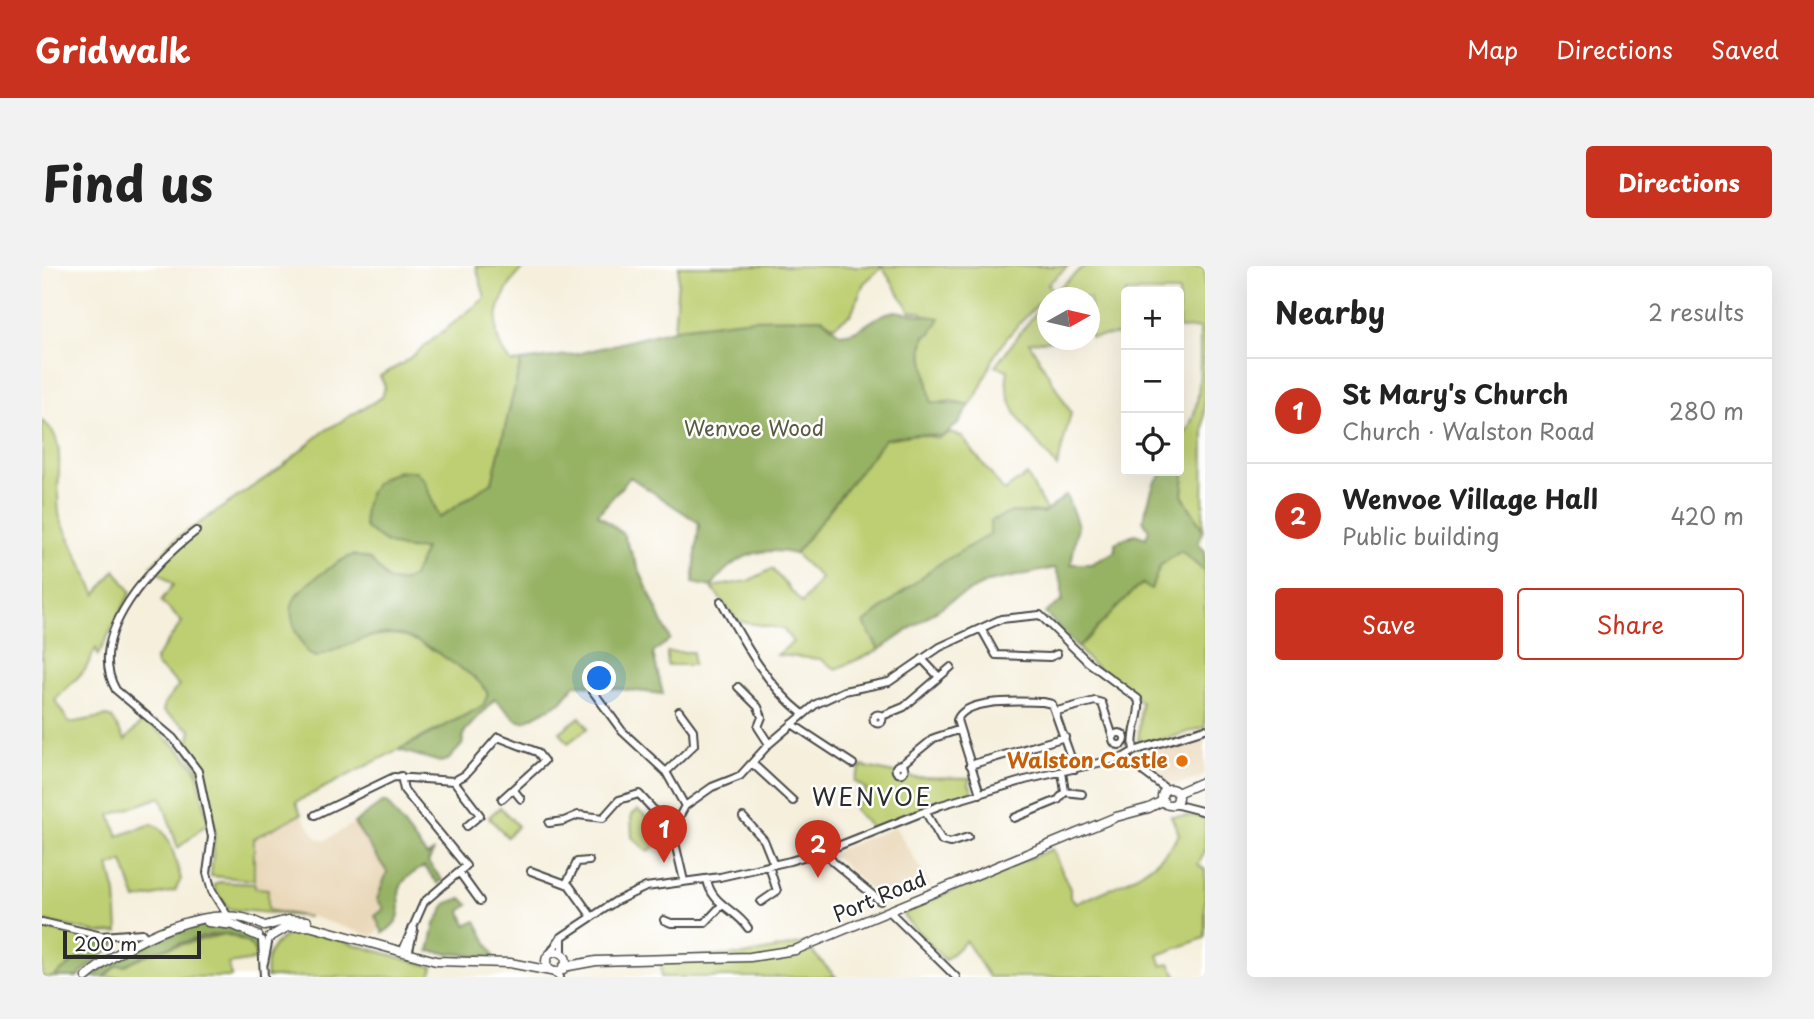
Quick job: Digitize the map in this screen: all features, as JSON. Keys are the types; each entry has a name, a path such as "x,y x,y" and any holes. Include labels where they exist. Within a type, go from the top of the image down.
{"main road":[{"path":"1177,793 1174,804 1168,805 1162,801 1166,789 1177,793 1205,781"},
{"name":"Port Road","path":"510,964 562,955 596,961 768,955 804,947 1104,822 1149,808 1162,801"},
{"name":"Port Road","path":"86,977 125,949 146,938 227,915 244,916 264,926 299,920 405,953 462,964 510,964 559,972 596,961"},
{"name":"Port Road","path":"195,922 223,922 265,938 287,927 300,925 343,934"},
{"path":"264,926 271,930 265,938"},
{"path":"548,956 546,963 559,972 562,955"}],"street":[{"path":"196,531 156,566 116,623 108,646 113,684 117,690 173,738 198,771 212,837 207,873 212,891 227,915 241,927"},
{"path":"720,601 754,658 790,704 803,714"},
{"path":"671,830 685,806 712,787 740,776 769,744 803,714 830,696 889,682 922,659 1005,618 1040,615 1088,662 1138,699 1140,709 1132,737 1134,751"},
{"path":"981,628 996,655 1051,657 1057,654"},
{"path":"922,659 939,677"},
{"path":"882,716 904,708 951,667"},
{"path":"738,687 758,706 762,717 758,727 769,744"},
{"path":"592,690 622,731 667,772 685,806"},
{"path":"1057,711 1095,701 1102,703 1114,737"},
{"path":"980,794 957,720 961,712 993,702 1046,702 1057,711 1075,769"},
{"path":"667,772 694,745 693,730 679,711"},
{"path":"792,724 853,764"},
{"path":"548,956 556,942 638,890 706,879 826,851 925,811 1124,757 1134,751 1205,729"},
{"path":"901,765 934,738 958,730"},
{"path":"315,815 401,776 454,781 465,775 498,737 537,752 544,761 502,799"},
{"path":"970,765 1065,737"},
{"path":"1124,757 1166,789"},
{"path":"752,764 793,800"},
{"path":"1014,818 1058,800 1065,792 1062,772"},
{"path":"401,776 404,790 466,866 424,902 405,953"},
{"path":"454,781 480,815 467,825"},
{"path":"513,789 521,799"},
{"path":"1065,792 1082,794"},
{"path":"549,822 556,823 578,815 603,818 619,800 639,794 671,830 684,881"},
{"path":"1174,804 1205,811"},
{"path":"925,811 942,841 950,843 968,837"},
{"path":"743,817 764,840 777,891 761,902"},
{"path":"826,851 833,862 880,901"},
{"path":"566,884 577,862 589,861"},
{"path":"531,871 566,884 592,917"},
{"path":"458,872 480,901"},
{"path":"706,879 709,891 748,928"},
{"path":"664,920 671,923 705,923 722,905"},
{"path":"902,906 902,922"},
{"path":"890,912 956,977"},
{"path":"42,922 102,936 142,933 146,938"},
{"path":"123,936 125,949"},
{"path":"264,977 265,938"},
{"path":"562,938 562,955"}],"shaded area":[{"path":"1205,731 1205,775 1197,779 1175,785 1165,784 1135,759 1133,754"},
{"path":"301,814 317,838 324,841 354,823 388,872 377,899 384,909 378,923 381,929 372,936 306,915 267,910 255,888 254,838"},
{"path":"895,827 931,886 888,900 880,898 834,856 840,849"}],"green space":[{"path":"476,266 525,266 502,300 496,326 503,351 512,363 521,361 492,482 439,518 425,482 416,472 396,471 425,549 413,578 401,582 389,581 370,560 339,561 297,594 292,606 295,631 308,654 316,657 370,637 397,634 411,637 429,645 477,679 485,687 488,699 483,706 296,802 301,814 254,838 254,880 211,876 215,830 205,781 187,749 191,730 163,711 165,703 179,685 156,665 155,659 182,622 161,601 173,585 151,566 176,539 280,468 323,432 382,397 385,386 380,376 402,364 485,298"},
{"path":"679,266 1068,266 1048,284 1050,287 1037,287 1037,305 1004,341 970,405 953,401 931,403 922,348 925,336 936,326 921,312 910,311 882,267 864,283 851,314 834,326 822,318 752,319 674,330"},
{"path":"1084,266 1205,266 1203,529 1182,495 1186,451 1184,434 1197,403 1200,373 1200,328 1184,329 1184,287 1121,287 1121,334 1100,336 1100,287 1060,287"},
{"name":"Wenvoe Wood","path":"895,311 940,318 931,333 925,336 922,348 931,402 970,405 958,424 943,436 916,434 885,439 795,554 770,551 748,556 728,568 711,587 693,583 699,523 630,477 598,514 623,534 670,639 653,653 663,694 576,684 561,702 524,722 516,720 495,699 465,731 462,745 448,760 440,762 399,750 483,706 488,694 475,678 426,646 395,634 369,637 316,657 304,646 294,626 292,606 301,591 328,569 353,555 370,559 389,581 401,582 413,577 425,549 407,549 393,545 365,527 366,503 375,485 391,474 416,471 425,482 439,518 492,482 521,361 577,354 685,327 752,319 822,318 840,334 849,333"},
{"path":"1037,311 1037,341 1029,342 1071,413 1057,467 1014,410 1007,384 1008,370 995,366"},
{"path":"42,421 51,429 59,452 60,518 96,595 115,570 131,592 98,655 96,648 85,670 55,700 69,723 108,716 112,718 125,740 145,719 184,754 197,771 208,823 178,848 161,797 110,815 118,836 152,824 158,827 168,839 181,879 175,891 136,900 123,862 109,866 116,893 118,932 99,933 42,921"},
{"path":"949,433 961,436 1004,491 1027,475 1047,512 1030,511 936,566 864,623 879,650 836,669 820,659 777,655 793,642 783,629 738,621 711,587 748,581 772,569 802,603 821,578 795,554 885,439 916,434 938,438"},
{"path":"1160,476 1184,476 1182,495 1203,530 1198,544 1205,551 1205,572 1181,551 1160,566 1151,589 1142,584 1132,592 1078,648 1045,613 1062,601 1062,584 1055,568 988,582 952,600 879,650 864,623 936,566 990,534 990,521 1012,512 1044,513 1066,495 1078,525 1071,564 1091,564 1115,552 1115,543 1135,534 1146,538 1149,530 1143,520 1154,483"},
{"path":"1182,550 1205,572 1205,727 1138,747 1141,702 1090,662 1078,648 1132,592 1142,584 1151,588 1160,566"},
{"path":"667,652 693,652 693,665 667,665"},
{"path":"580,717 588,728 568,743 560,732"},
{"path":"862,766 912,777 970,778 969,784 973,791 872,829 853,808 866,789 854,781"},
{"path":"382,803 387,803 427,856 434,851 428,862 442,880 438,884 424,866 407,877 399,892 398,919 383,933 375,916 384,909 377,899 387,872 354,823"},
{"path":"500,807 518,826 507,837 489,817"},
{"path":"638,810 667,834 648,852 632,837 631,815"},
{"path":"1171,816 1205,816 1205,852 1198,864 1205,870 1204,938 1158,955 1162,966 1170,963 1177,977 989,977 966,941 945,960 904,917 907,910 1052,849 1070,889 1070,897 1077,903 1134,877 1159,859 1179,834"},
{"path":"219,882 255,884 255,888 268,889 268,910 309,917 229,909 216,892 214,885"},
{"path":"462,898 469,905 461,911 466,925 476,921 495,958 429,951 435,924 447,903"},
{"path":"199,924 239,930 248,934 259,948 260,959 241,938 225,934 215,935 158,951 124,966 117,965 104,977 91,977 129,951"},
{"path":"42,928 94,937 97,945 53,977 42,977"},
{"path":"304,930 433,967 430,977 267,977 268,959 275,945 288,935"},
{"path":"225,934 250,943 260,959 229,964 231,977 104,977 117,965 124,966 147,953"},
{"path":"114,937 120,940 77,977 53,977 101,942"},
{"path":"804,943 836,977 661,977 661,957 744,955"}],"place":[{"name":"Walston Castle","path":"1182,761"},
{"name":"St Mary's Church","path":"664,863"},
{"name":"Wenvoe Village Hall","path":"818,878"}],"district":[{"name":"WENVOE","path":"872,798"}]}
